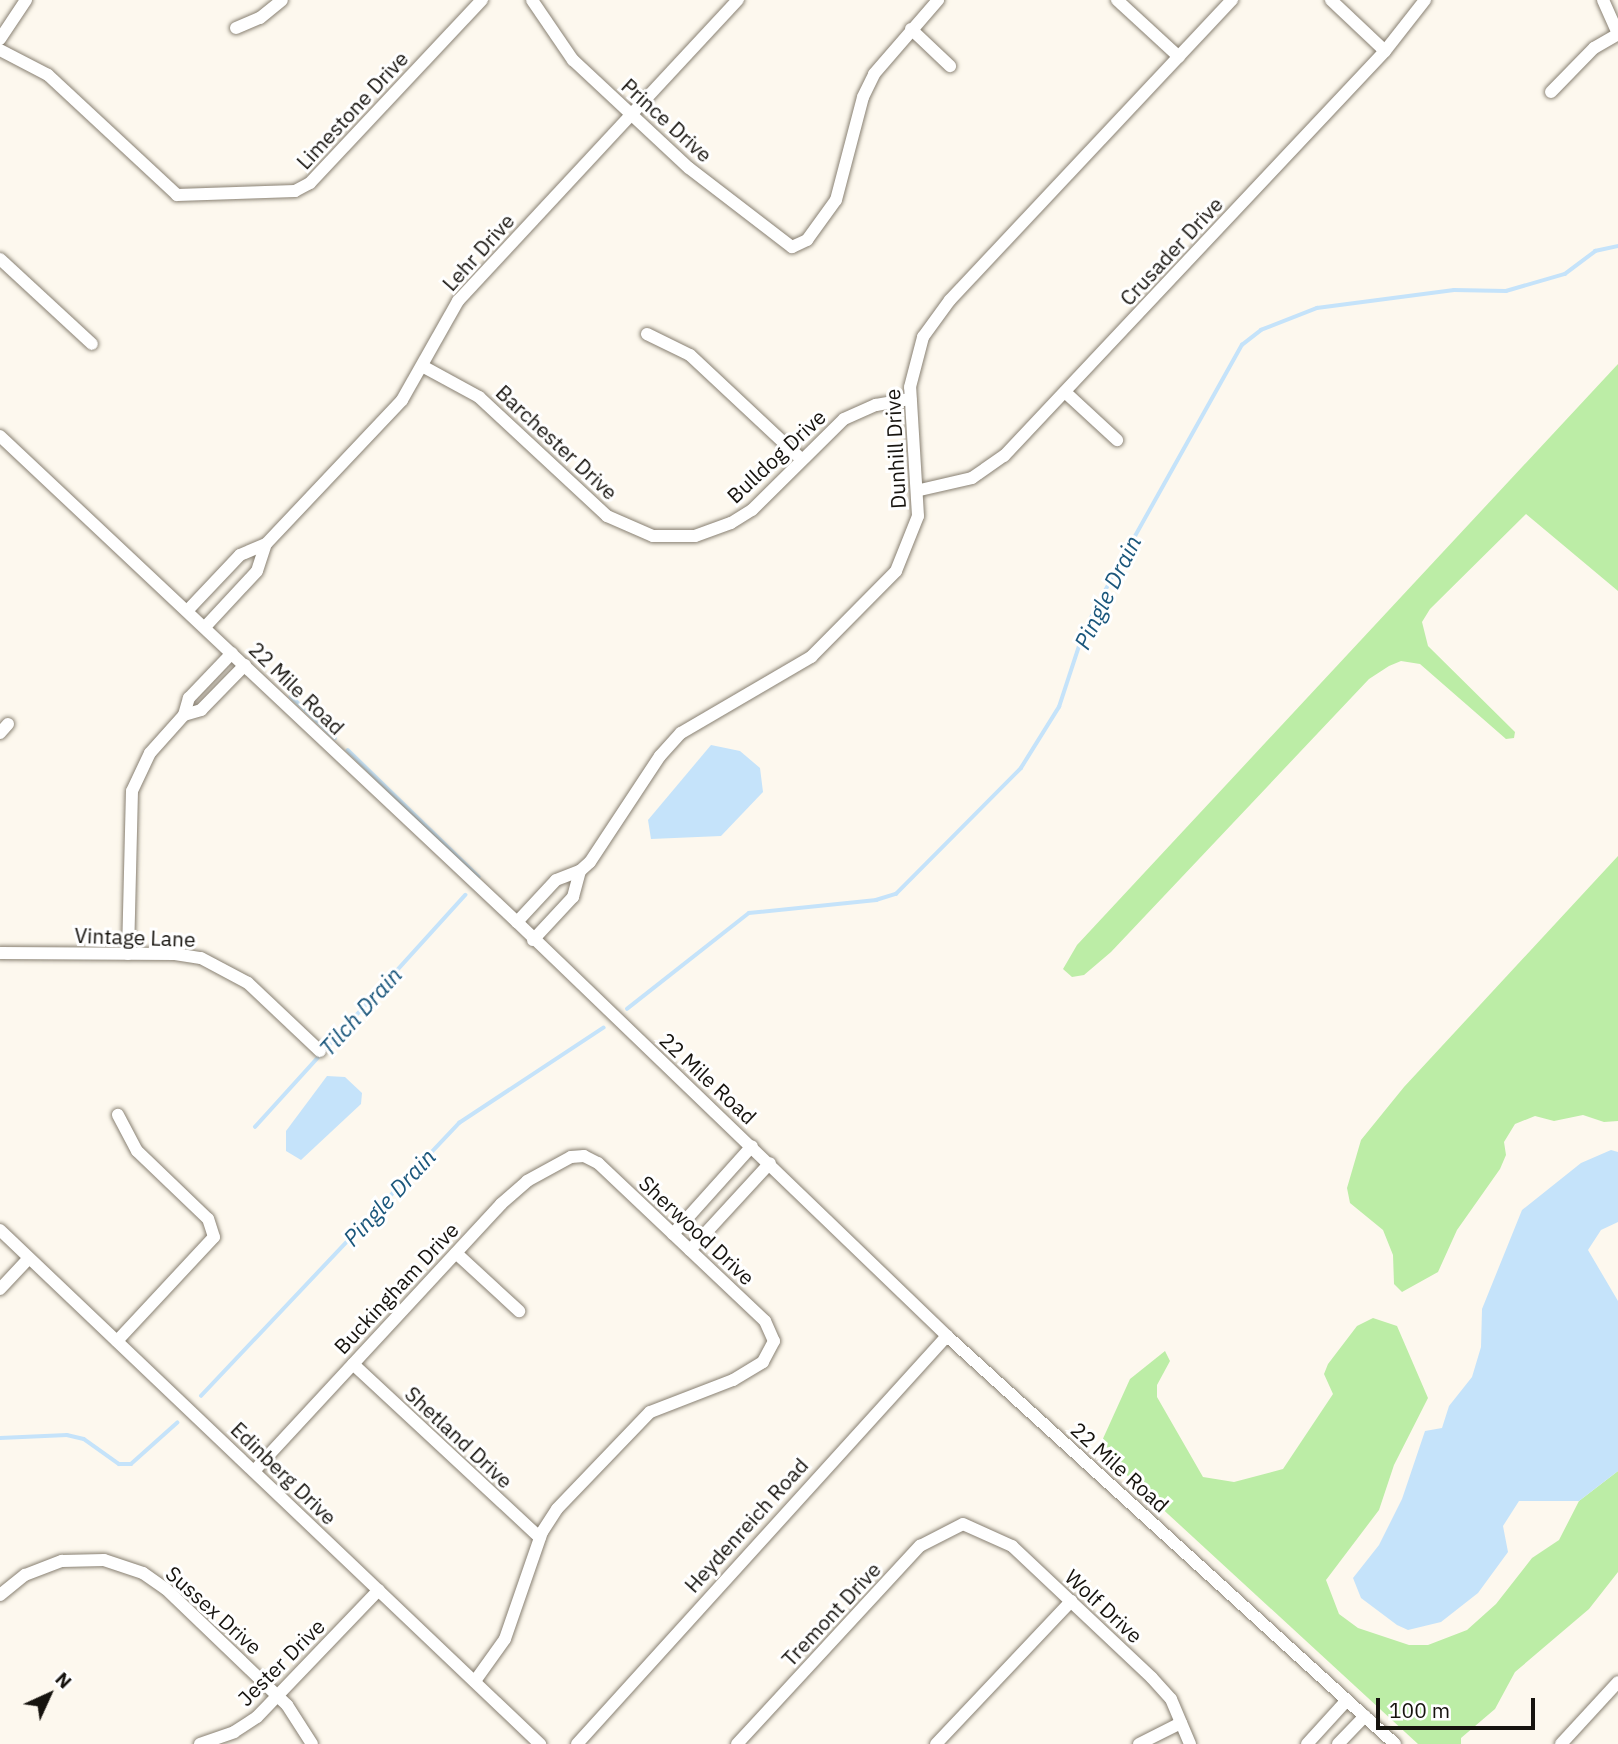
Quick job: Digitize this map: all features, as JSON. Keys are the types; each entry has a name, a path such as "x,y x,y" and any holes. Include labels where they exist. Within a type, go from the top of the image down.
{"street":[{"path":"0,39 26,0"},
{"path":"236,29 260,18 282,0"},
{"name":"Limestone Drive","path":"0,50 48,75 183,197 306,187 482,0"},
{"name":"Prince Drive","path":"532,0 563,50 632,115 701,177 786,244 797,247 836,200 868,86 881,62 911,29"},
{"name":"Lehr Drive","path":"187,611 240,555 266,544 402,400 424,367 458,302 738,0"},
{"path":"938,0 911,29 950,66"},
{"path":"1117,0 1179,57"},
{"name":"Dunhill Drive","path":"533,940 573,897 580,871 670,743 693,724 811,657 886,582 910,545 920,490 910,400 918,346 939,312 1232,0"},
{"path":"1331,0 1385,51"},
{"name":"Crusader Drive","path":"920,490 947,486 984,472 1065,392 1385,51 1425,0"},
{"path":"1551,92 1594,48 1618,34 1603,0"},
{"path":"0,259 92,344"},
{"path":"647,334 690,355 801,459"},
{"name":"Barchester Drive","path":"424,367 479,397 607,516 629,528 668,537"},
{"path":"1065,392 1117,440"},
{"name":"Bulldog Drive","path":"668,537 695,536 731,523 752,510 801,459 855,413 910,400"},
{"name":"22 Mile Road","path":"0,436 517,922 947,1336 1395,1744"},
{"name":"Lehr Drive","path":"205,627 257,571 266,544"},
{"path":"128,954 129,802 150,753 184,715 190,698 232,653"},
{"path":"184,715 201,710 245,665"},
{"name":"Dunhill Drive","path":"517,922 556,880 580,871"},
{"name":"Vintage Lane","path":"0,953 188,956 225,968 320,1051"},
{"path":"117,1341 212,1241 214,1230 136,1151 118,1115"},
{"path":"673,1234 752,1146"},
{"name":"Sherwood Drive","path":"540,1538 557,1509 641,1419 673,1401 744,1375 763,1362 774,1341 765,1321 598,1163 584,1156"},
{"name":"Buckingham Drive","path":"254,1471 517,1188 563,1161 584,1156"},
{"path":"690,1250 770,1163"},
{"name":"Edinberg Drive","path":"0,1230 541,1744"},
{"path":"456,1252 519,1311"},
{"path":"0,1289 29,1258"},
{"name":"Heydenreich Road","path":"577,1744 947,1336"},
{"name":"Shetland Drive","path":"353,1364 540,1538"},
{"name":"Wolf Drive","path":"963,1524 1012,1546 1165,1690 1190,1744"},
{"name":"Tremont Drive","path":"737,1744 920,1546 963,1524"},
{"path":"475,1681 505,1639 540,1538"},
{"name":"Sussex Drive","path":"0,1595 37,1570 75,1560 118,1563 156,1581 278,1696 297,1717 312,1744"},
{"name":"Jester Drive","path":"200,1744 246,1725 278,1696 379,1590"},
{"path":"936,1744 1071,1601"},
{"path":"1561,1744 1618,1682"},
{"path":"1307,1744 1347,1700"},
{"path":"1338,1744 1365,1716"},
{"path":"1139,1744 1181,1723"}],"green space":[{"path":"1618,364 1618,591 1526,514 1430,609 1422,622 1428,646 1515,732 1514,738 1506,739 1420,664 1401,661 1389,666 1369,679 1111,952 1084,975 1072,977 1063,969 1077,945"},
{"path":"1618,856 1618,1121 1604,1122 1583,1115 1554,1121 1535,1116 1515,1124 1504,1142 1506,1155 1500,1169 1457,1230 1438,1272 1402,1292 1394,1284 1393,1255 1383,1230 1350,1203 1347,1188 1361,1140 1404,1087"},
{"path":"1373,1318 1397,1326 1428,1398 1394,1465 1379,1510 1326,1580 1339,1614 1358,1628 1409,1645 1428,1645 1467,1630 1496,1604 1532,1558 1559,1540 1579,1501 1618,1471 1618,1572 1589,1609 1515,1672 1495,1709 1461,1738 1461,1744 1418,1744 1131,1480 1101,1443 1130,1379 1165,1351 1170,1361 1157,1385 1157,1397 1203,1477 1234,1482 1283,1469 1333,1394 1324,1374 1328,1364 1357,1326"}],"water":[{"path":"711,745 740,751 760,768 763,792 721,836 651,839 648,820"},
{"path":"327,1076 345,1077 362,1093 361,1104 301,1160 286,1151 286,1131"},
{"path":"1611,1150 1618,1152 1618,1222 1601,1230 1588,1250 1618,1301 1618,1471 1579,1501 1519,1501 1503,1526 1508,1552 1478,1593 1441,1622 1408,1630 1361,1598 1353,1578 1379,1545 1402,1499 1425,1431 1442,1428 1449,1406 1472,1377 1481,1347 1482,1309 1522,1210 1581,1163"}],"waterway":[{"name":"Pingle Drain","path":"627,1009 749,913 876,900 896,894 1021,768 1059,707 1084,631 1115,572 1242,345 1261,330 1317,308 1454,290 1506,291 1565,274 1595,251 1618,246"},
{"name":"Tilch Drain","path":"291,696 335,738"},
{"name":"Tilch Drain","path":"348,750 479,877"},
{"name":"Tilch Drain","path":"255,1127 465,895"},
{"name":"Pingle Drain","path":"201,1396 459,1123 603,1028"},
{"name":"Pingle Drain","path":"0,1438 67,1435 84,1439 119,1464 131,1464 177,1423"}]}
